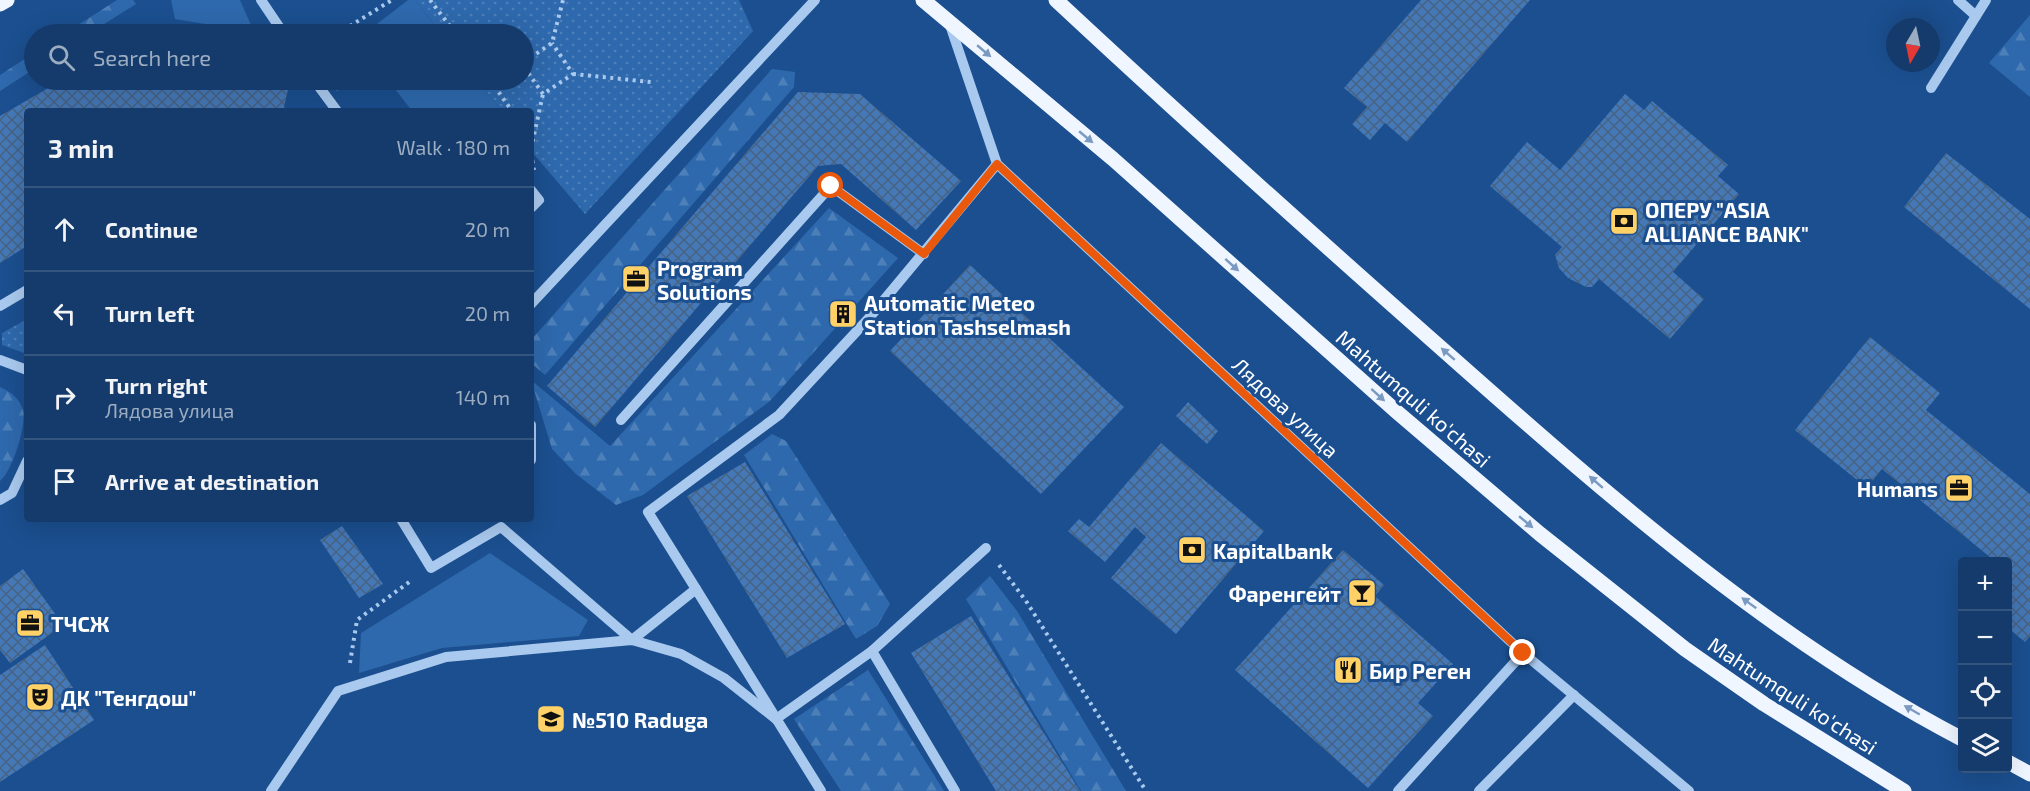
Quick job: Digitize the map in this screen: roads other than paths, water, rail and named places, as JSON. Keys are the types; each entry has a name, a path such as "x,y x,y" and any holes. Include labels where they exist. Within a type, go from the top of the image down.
{"main road":[{"path":"0,4 7,0"},
{"name":"Mahtumquli ko'chasi","path":"923,0 1113,159 1397,412 1585,570 1684,649 1764,704 1904,791"},
{"path":"1056,0 1372,287 1641,521 1796,637 1872,687 1958,737"},
{"path":"1072,0 1098,39"},
{"path":"2012,765 2030,774"}],"lane":[{"path":"261,0 277,24"},
{"path":"534,301 814,0"},
{"path":"1958,0 1976,16"},
{"path":"1930,88 1986,0"},
{"name":"Лядова улица","path":"949,22 997,164 1523,653 1689,791"},
{"path":"321,90 334,108"},
{"path":"821,791 648,512 779,415 869,318 997,164"},
{"path":"621,420 831,186 924,254"},
{"path":"534,194 539,200 534,205"},
{"path":"0,306 24,292"},
{"path":"0,360 24,369"},
{"path":"0,500 12,493 24,467"},
{"path":"403,522 430,568 503,523 632,640"},
{"path":"776,719 872,651 986,548"},
{"path":"632,640 696,589"},
{"path":"271,791 338,691 446,657 632,640 681,654 724,678 776,719"},
{"path":"872,651 955,791"},
{"path":"1398,791 1523,653"},
{"path":"1479,791 1574,695"}],"place":[{"name":"ОПЕРУ \"ASIA ALLIANCE BANK\"","path":"1624,221"},
{"name":"Program Solutions","path":"636,279"},
{"name":"Automatic Meteo Station Tashselmash","path":"843,314"},
{"name":"Humans","path":"1959,488"},
{"name":"Kapitalbank","path":"1192,550"},
{"name":"Фаренгейт","path":"1362,593"},
{"name":"ТЧСЖ","path":"30,623"},
{"name":"Бир Реген","path":"1348,670"},
{"name":"ДК \"Тенгдош\"","path":"40,697"},
{"name":"№510 Raduga","path":"551,719"}]}
